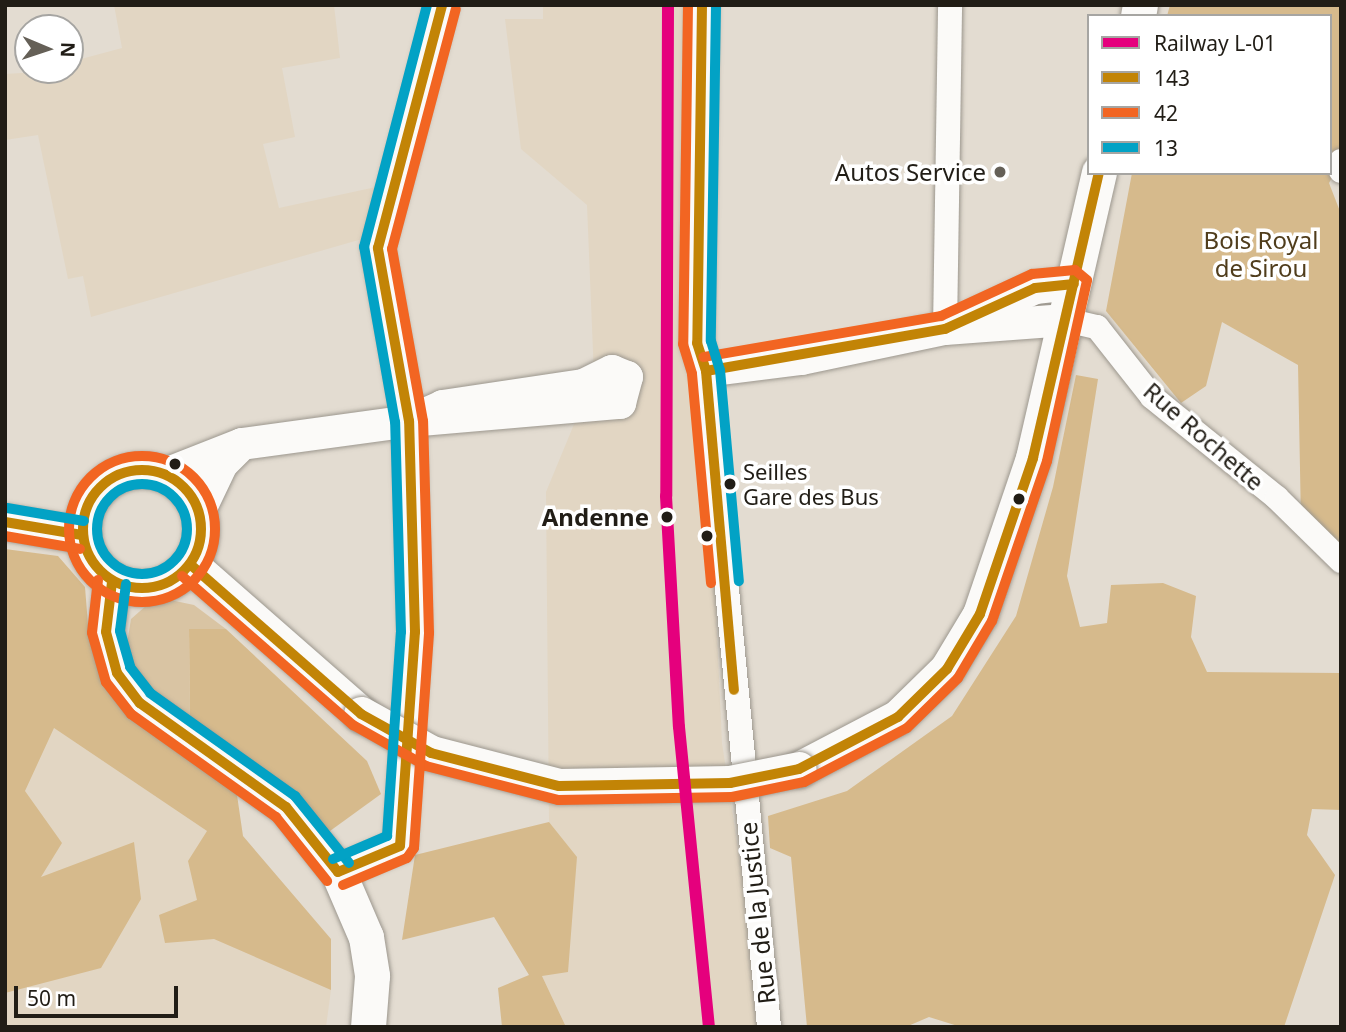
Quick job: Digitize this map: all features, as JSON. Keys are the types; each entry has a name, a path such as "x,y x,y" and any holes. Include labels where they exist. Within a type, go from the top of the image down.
{"main road":[{"path":"191,565 361,714 431,753 559,786 730,783 799,769 898,717 947,669 980,614 1009,543 1066,320 1099,175"},
{"path":"138,469 166,474 187,489 199,512 201,539 191,565 169,583 140,590 113,582 91,562 82,535 90,501 115,475 138,469"},
{"path":"5,522 82,535"},
{"path":"113,582 106,632 117,673 140,703 286,807 338,872 366,937 372,976 368,1027"}],"street":[{"path":"338,872 400,846 415,632 409,421 379,248 442,5"},
{"name":"Rue de la Justice","path":"702,5 697,344 706,371 769,1027"},
{"path":"945,330 950,5"},
{"path":"1341,161 1341,171"},
{"path":"945,330 1035,288 1074,284"},
{"path":"706,371 801,359 945,330 1066,320"},
{"name":"Rue Rochette","path":"1066,320 1097,327 1152,397 1277,498 1341,561"},
{"path":"166,474 242,444 409,421 621,403 627,377 612,371 583,385 443,406 409,421"},
{"path":"199,512 222,464 242,444"}],"shaded area":[{"path":"114,5 334,5 340,58 282,68 295,137 263,144 279,208 376,187 369,237 91,317 83,276 68,279 38,135 5,140 5,74 14,73 14,84 84,84 84,58 122,48"},
{"path":"543,5 708,5 699,243 722,743 765,1027 566,1027 542,976 577,858 549,822 546,492 594,376 587,205 521,149 505,19 543,19"},
{"path":"156,597 194,605 226,629 189,629 190,716 143,684 126,650 131,619"},
{"path":"5,695 207,831 331,990 326,1027 5,1027"}],"green space":[{"name":"Bois Royal de Sirou","path":"1170,5 1341,5 1341,161 1329,183 1341,214 1341,561 1301,521 1298,365 1222,322 1206,386 1181,403 1106,311 1132,175 1332,175 1332,14 1168,14"},
{"path":"1076,375 1098,379 1067,576 1080,627 1107,623 1111,585 1163,583 1196,596 1191,637 1207,672 1341,673 1341,810 1312,809 1307,835 1335,875 1284,1027 961,1027 929,1017 908,1026 807,1027 791,857 770,848 768,816 847,791 952,716 1016,616 1053,487"},
{"path":"5,549 58,556 85,587 89,637 124,708 237,795 243,836 331,939 331,990 214,939 165,943 159,915 197,900 188,861 207,831 54,728 25,791 62,843 41,877 134,842 141,899 101,968 5,993"},
{"path":"189,629 226,629 367,761 381,794 330,831 190,716"},
{"path":"549,822 577,857 568,972 542,976 566,1027 502,1027 498,988 529,975 494,917 402,940 415,855"}],"rail line":[{"name":"L-01","path":"668,5 666,496 679,727 709,1027"}],"transit line":[{"name":"13","path":"333,859 387,836 401,632 395,422 364,247 427,5"},
{"name":"143","path":"338,872 400,846 415,632 409,421 378,248 442,5"},
{"name":"42","path":"688,5 683,344 692,374 711,583"},
{"name":"143","path":"702,5 697,343 706,371 734,690"},
{"name":"13","path":"716,5 711,341 720,370 739,581"},
{"name":"42","path":"343,885 407,858 414,848 429,633 423,421 392,249 456,9"},
{"name":"143","path":"191,565 361,714 431,753 559,786 730,783 799,769 898,717 947,669 980,614 1033,458 1099,175"},
{"name":"42","path":"182,576 353,725 426,766 558,800 732,797 804,782 907,728 958,678 992,621 1047,461 1087,280 1075,270 1032,274 941,316 704,357"},
{"name":"143","path":"706,371 945,329 1035,288 1074,284"},
{"name":"42","path":"142,456 170,461 194,477 210,501 215,529 210,557 194,581 170,597 142,602 114,597 90,581 74,557 69,529 74,501 90,477 114,461 142,456"},
{"name":"143","path":"142,470 165,474 184,487 197,506 201,529 197,552 184,571 165,584 142,588 119,584 100,571 87,552 83,529 87,506 100,487 119,474 142,470"},
{"name":"13","path":"142,484 159,487 174,497 184,512 187,529 184,546 174,561 159,571 142,574 125,571 110,561 100,546 97,529 100,512 110,497 125,487 142,484"},
{"name":"13","path":"7,508 84,521"},
{"name":"143","path":"5,522 82,535"},
{"name":"42","path":"5,536 80,549"},
{"name":"42","path":"98,580 92,633 106,682 131,714 276,817 327,881"},
{"name":"143","path":"112,582 106,632 117,673 140,703 286,807 338,872"},
{"name":"13","path":"126,584 120,631 130,667 150,693 295,796 349,863"}],"place":[{"name":"Autos Service","path":"1000,172"},
{"name":"Seilles Gare des Bus","path":"730,484"},
{"name":"Andenne","path":"667,517"}]}
